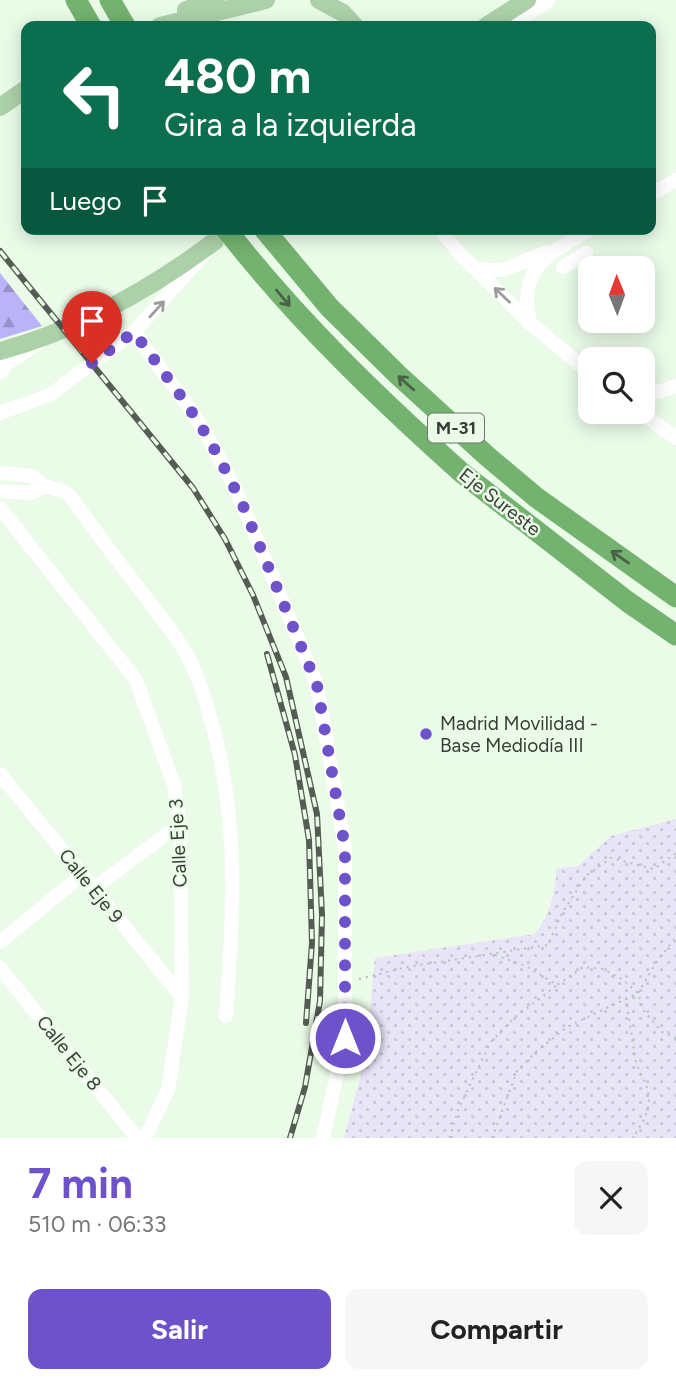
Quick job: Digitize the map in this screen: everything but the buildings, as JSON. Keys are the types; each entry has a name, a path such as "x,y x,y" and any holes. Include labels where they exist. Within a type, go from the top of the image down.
{"highway":[{"path":"76,0 87,21"},
{"path":"110,0 121,21"},
{"name":"Eje Sureste","path":"269,235 329,307 488,457 537,498 676,597"},
{"name":"Eje Sureste","path":"227,239 380,400 462,473 676,635"}],"main road":[{"path":"161,21 216,0"},
{"path":"180,21 266,0"},
{"path":"319,0 343,13 350,21"},
{"path":"494,21 527,0"},
{"path":"0,107 21,92"},
{"path":"0,351 52,333 120,303 227,239"}],"street":[{"path":"518,21 549,0"},
{"path":"656,191 676,180"},
{"path":"445,235 473,267 530,323 578,363"},
{"path":"530,323 525,297 534,271 551,252 581,235"},
{"path":"0,413 50,395 134,332 187,276 227,239"},
{"path":"473,267 496,272 536,255 551,252"},
{"path":"563,267 586,253"},
{"path":"134,332 186,403 230,479 317,685 345,848 345,1038 323,1138"},
{"path":"0,373 6,364 52,333"},
{"path":"655,392 676,386"},
{"path":"655,423 676,438"},
{"path":"0,474 32,476 44,486 63,491 70,496 169,627 187,656 204,694 229,801 233,850 233,909 226,1016"},
{"path":"0,491 31,493 44,486"},
{"name":"Calle Eje 3","path":"2,512 136,680 174,785 180,824 182,997 168,1090 145,1138"},
{"name":"Calle Eje 9","path":"0,774 182,997"},
{"path":"93,889 180,824"},
{"path":"0,942 82,875"},
{"name":"Calle Eje 8","path":"0,968 137,1138"}],"path":[{"path":"345,983 407,967 548,945 562,914 586,876 611,858 654,869 676,853"},
{"path":"492,1138 517,1071 567,1027 638,993 657,961 676,937"},
{"path":"492,954 526,966 557,985"},
{"path":"450,1138 458,1110 490,1043 514,1018 583,967 603,969 622,979 638,993 643,1010 662,1032 676,1038"},
{"path":"625,997 636,1063 648,1090 649,1103 645,1118 633,1138"}],"shaded area":[{"path":"676,819 676,1138 344,1138 365,1060 375,958 535,934 551,904 556,869 578,866 611,836"}],"green space":[{"path":"0,273 42,326 0,339"}],"railway":[{"path":"0,251 193,488 225,539 253,595 286,677 317,814 322,915 320,1001 305,1087 290,1138"},
{"path":"267,654 295,755 309,840 312,943 306,1023"}],"place":[{"name":"Madrid Movilidad - Base Mediodía III","path":"426,734"}],"route":[{"path":"92,363 134,332 186,403 209,439 244,508 317,685 345,848 345,1038"}]}
